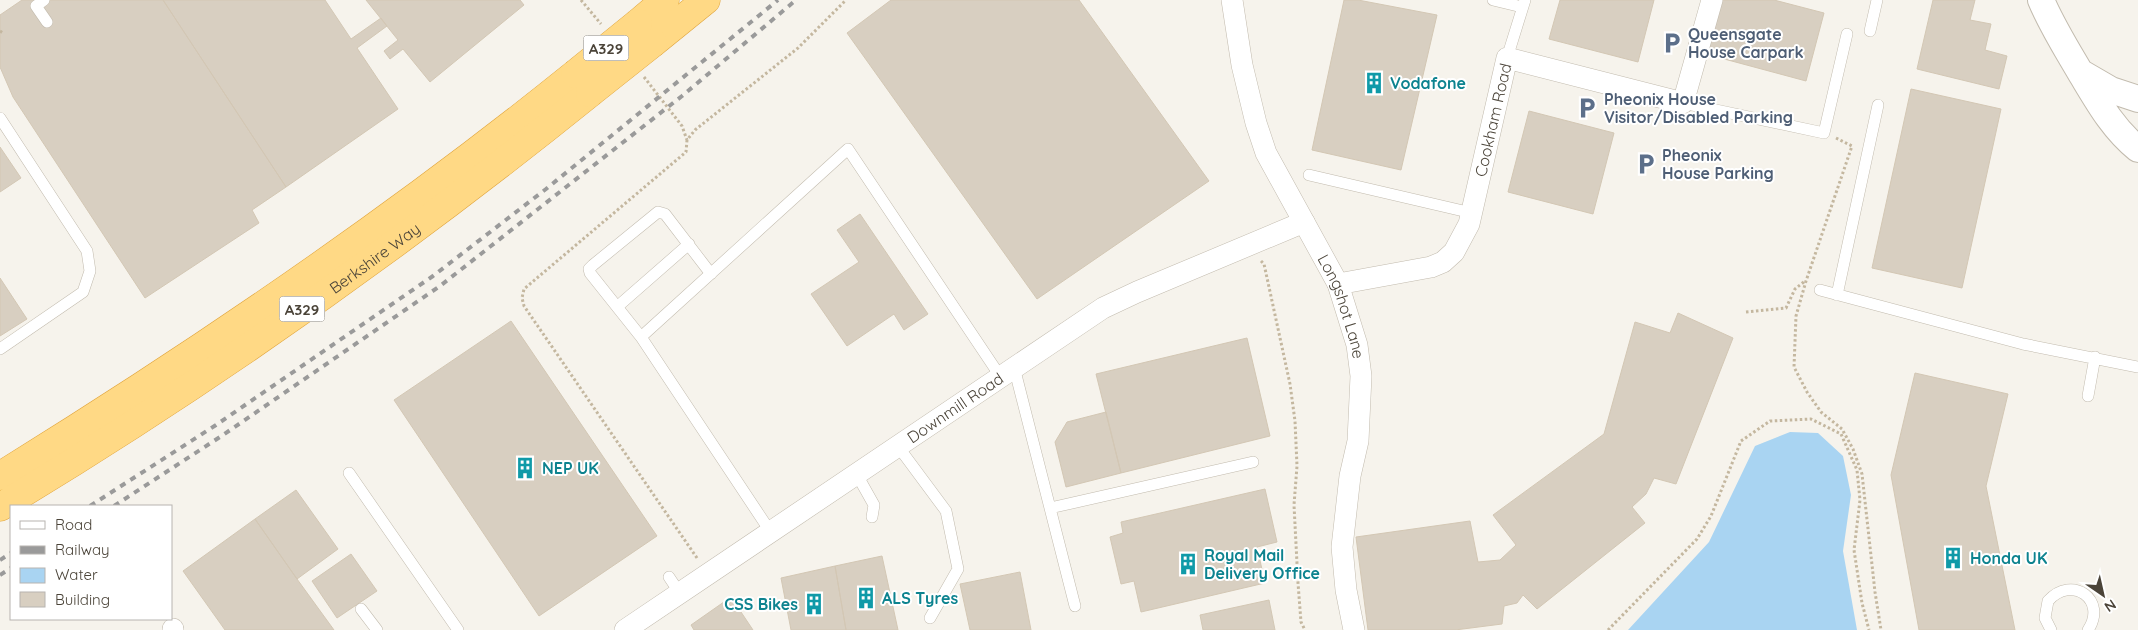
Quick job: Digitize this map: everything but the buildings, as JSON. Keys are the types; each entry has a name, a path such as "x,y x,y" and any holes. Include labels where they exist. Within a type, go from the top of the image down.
{"highway":[{"name":"Berkshire Way","path":"646,33 665,0"},
{"name":"Berkshire Way","path":"0,506 178,394 312,302 498,167 583,84 646,33 706,0"},
{"name":"Berkshire Way","path":"0,476 108,409 297,282 460,164 583,84"}],"street":[{"name":"Longshot Lane","path":"1232,0 1242,65 1256,123 1266,152 1338,284 1357,345 1361,376 1358,441 1350,476 1342,547 1346,590 1354,630"},
{"path":"1683,103 1712,0"},
{"path":"2041,0 2062,45 2080,71 2104,113 2122,135 2138,149"},
{"name":"Cookham Road","path":"1338,284 1431,267 1443,262 1454,252 1462,239 1472,214 1507,58 1683,103"},
{"path":"2080,71 2111,90 2138,99"},
{"name":"Downmill Road","path":"625,630 674,585 770,531 1103,308 1304,222"}],"lane":[{"path":"1492,0 1524,4 1507,58"},
{"path":"1870,31 1877,0"},
{"path":"40,3 47,22"},
{"path":"1683,103 1824,133 1847,34"},
{"path":"1837,294 1878,105"},
{"path":"0,118 87,251 90,271 83,292 0,349"},
{"path":"641,337 848,149 1007,371 1050,508 1075,606"},
{"path":"1309,175 1472,214"},
{"path":"711,274 665,214 658,212 589,269 590,273 641,337 770,531"},
{"path":"616,307 688,244"},
{"path":"1820,290 2023,344 2138,366"},
{"path":"2088,396 2094,357"},
{"path":"897,445 946,511 958,569 930,618"},
{"path":"1050,508 1253,462"},
{"path":"349,473 458,630"},
{"path":"856,473 874,505 872,517"},
{"path":"2051,630 2045,618 2048,601 2054,595 2070,589 2082,593 2091,600 2095,615 2088,630"},
{"path":"361,609 377,630"}],"path":[{"path":"687,140 696,130 798,48 846,0"},
{"path":"653,90 682,126 687,140 686,152 531,281 524,289 522,298 524,306 702,565"},
{"path":"1852,146 1796,316 1794,367 1806,392 1821,412 1842,429 1853,449 1862,474 1881,630"},
{"path":"1259,259 1264,264 1290,384 1295,421 1297,466 1294,505 1298,583 1302,622 1305,630"},
{"path":"1746,312 1786,308 1795,290 1806,281"},
{"path":"1608,630 1697,539 1711,516 1741,441 1770,421 1811,419 1841,434 1857,470 1860,500 1854,550 1862,603 1869,630"}],"water":[{"path":"1790,432 1818,433 1843,456 1851,495 1843,551 1857,630 1628,630 1709,542 1755,446"}],"railway":[{"path":"92,505 216,425 433,276 546,189 778,0"},
{"path":"116,505 223,435 440,286 682,96 796,0"},
{"path":"0,560 10,554"},
{"path":"0,575 10,569"}],"place":[{"name":"Queensgate House Carpark","path":"1672,43"},
{"name":"Vodafone","path":"1374,83"},
{"name":"Pheonix House Visitor/Disabled Parking","path":"1587,108"},
{"name":"Pheonix House Parking","path":"1646,164"},
{"name":"NEP UK","path":"525,468"},
{"name":"Honda UK","path":"1953,558"},
{"name":"Royal Mail Delivery Office","path":"1188,564"},
{"name":"ALS Tyres","path":"866,598"},
{"name":"CSS Bikes","path":"814,604"}]}
